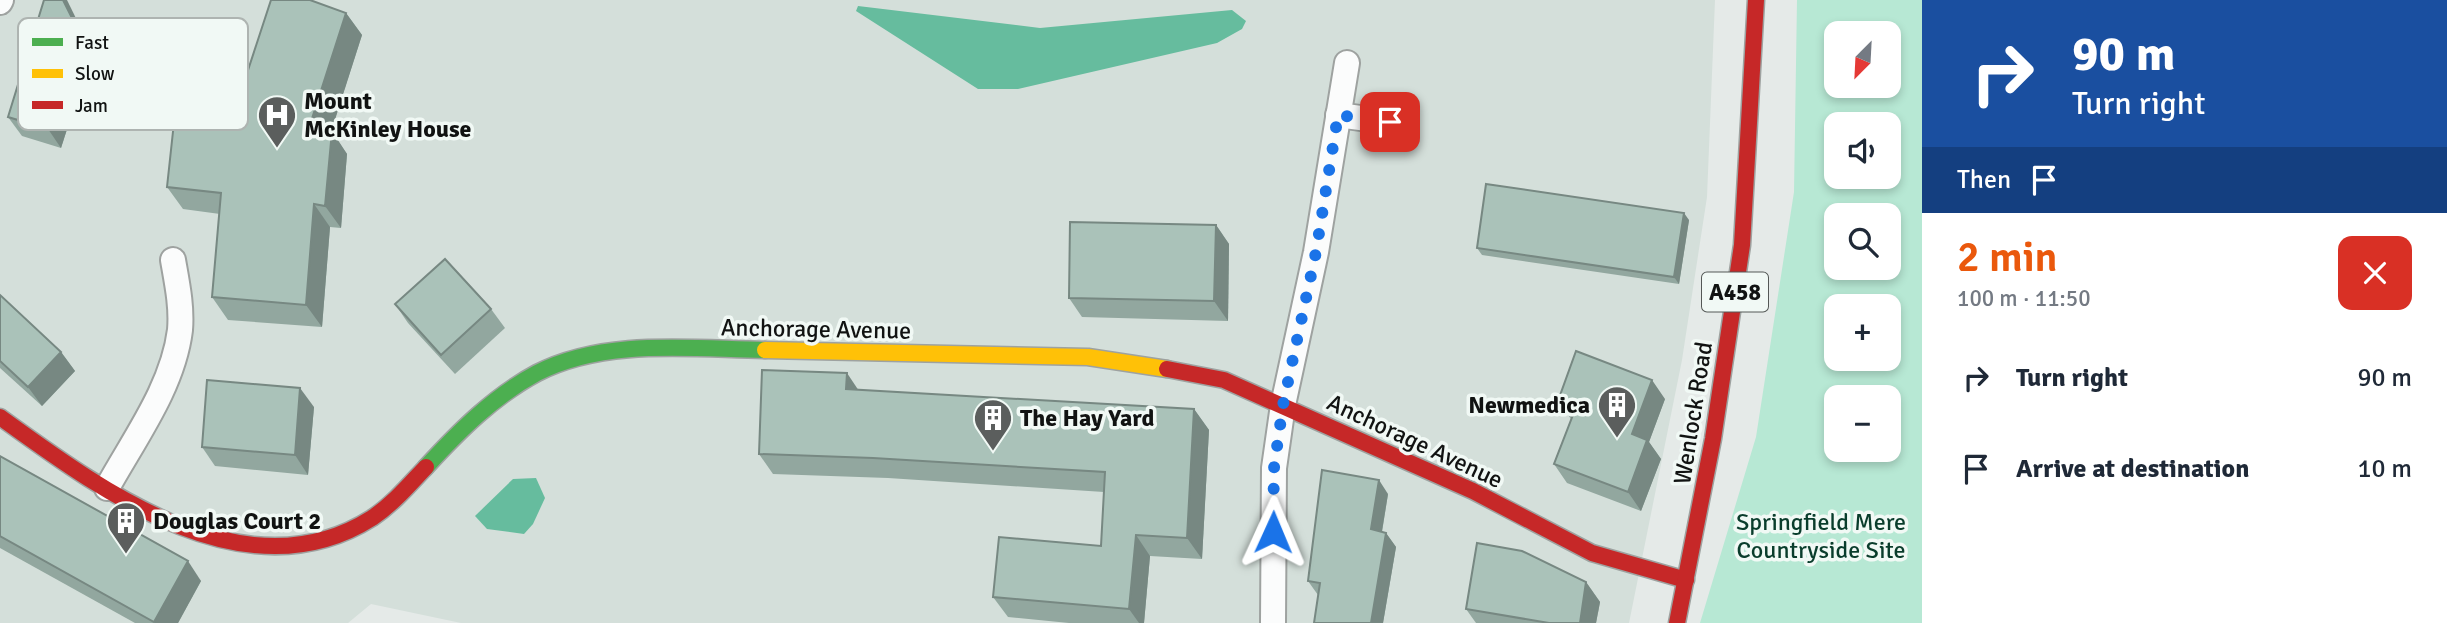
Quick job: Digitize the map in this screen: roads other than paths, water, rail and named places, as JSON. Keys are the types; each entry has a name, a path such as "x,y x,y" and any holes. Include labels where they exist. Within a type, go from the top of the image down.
{"street":[{"name":"Wenlock Road","path":"1677,623 1713,439 1742,245 1756,0"},
{"path":"1273,623 1274,468 1283,405 1316,252 1346,63"},
{"path":"1338,115 1390,122"},
{"path":"107,488 156,401 172,365 180,331 180,298 173,260"},
{"name":"Anchorage Avenue","path":"0,417 54,457 158,516 211,538 255,547 296,546 331,536 374,517 407,487 470,421 502,393 561,361 590,354 626,349 665,348 1088,357 1224,380 1472,491 1592,553 1686,580"}],"place":[{"name":"Mount McKinley House","path":"277,149"},
{"name":"Newmedica","path":"1617,439"},
{"name":"The Hay Yard","path":"993,452"},
{"name":"Douglas Court 2","path":"126,555"}],"park label":[{"name":"Springfield Mere Countryside Site","path":"1821,536"}]}
